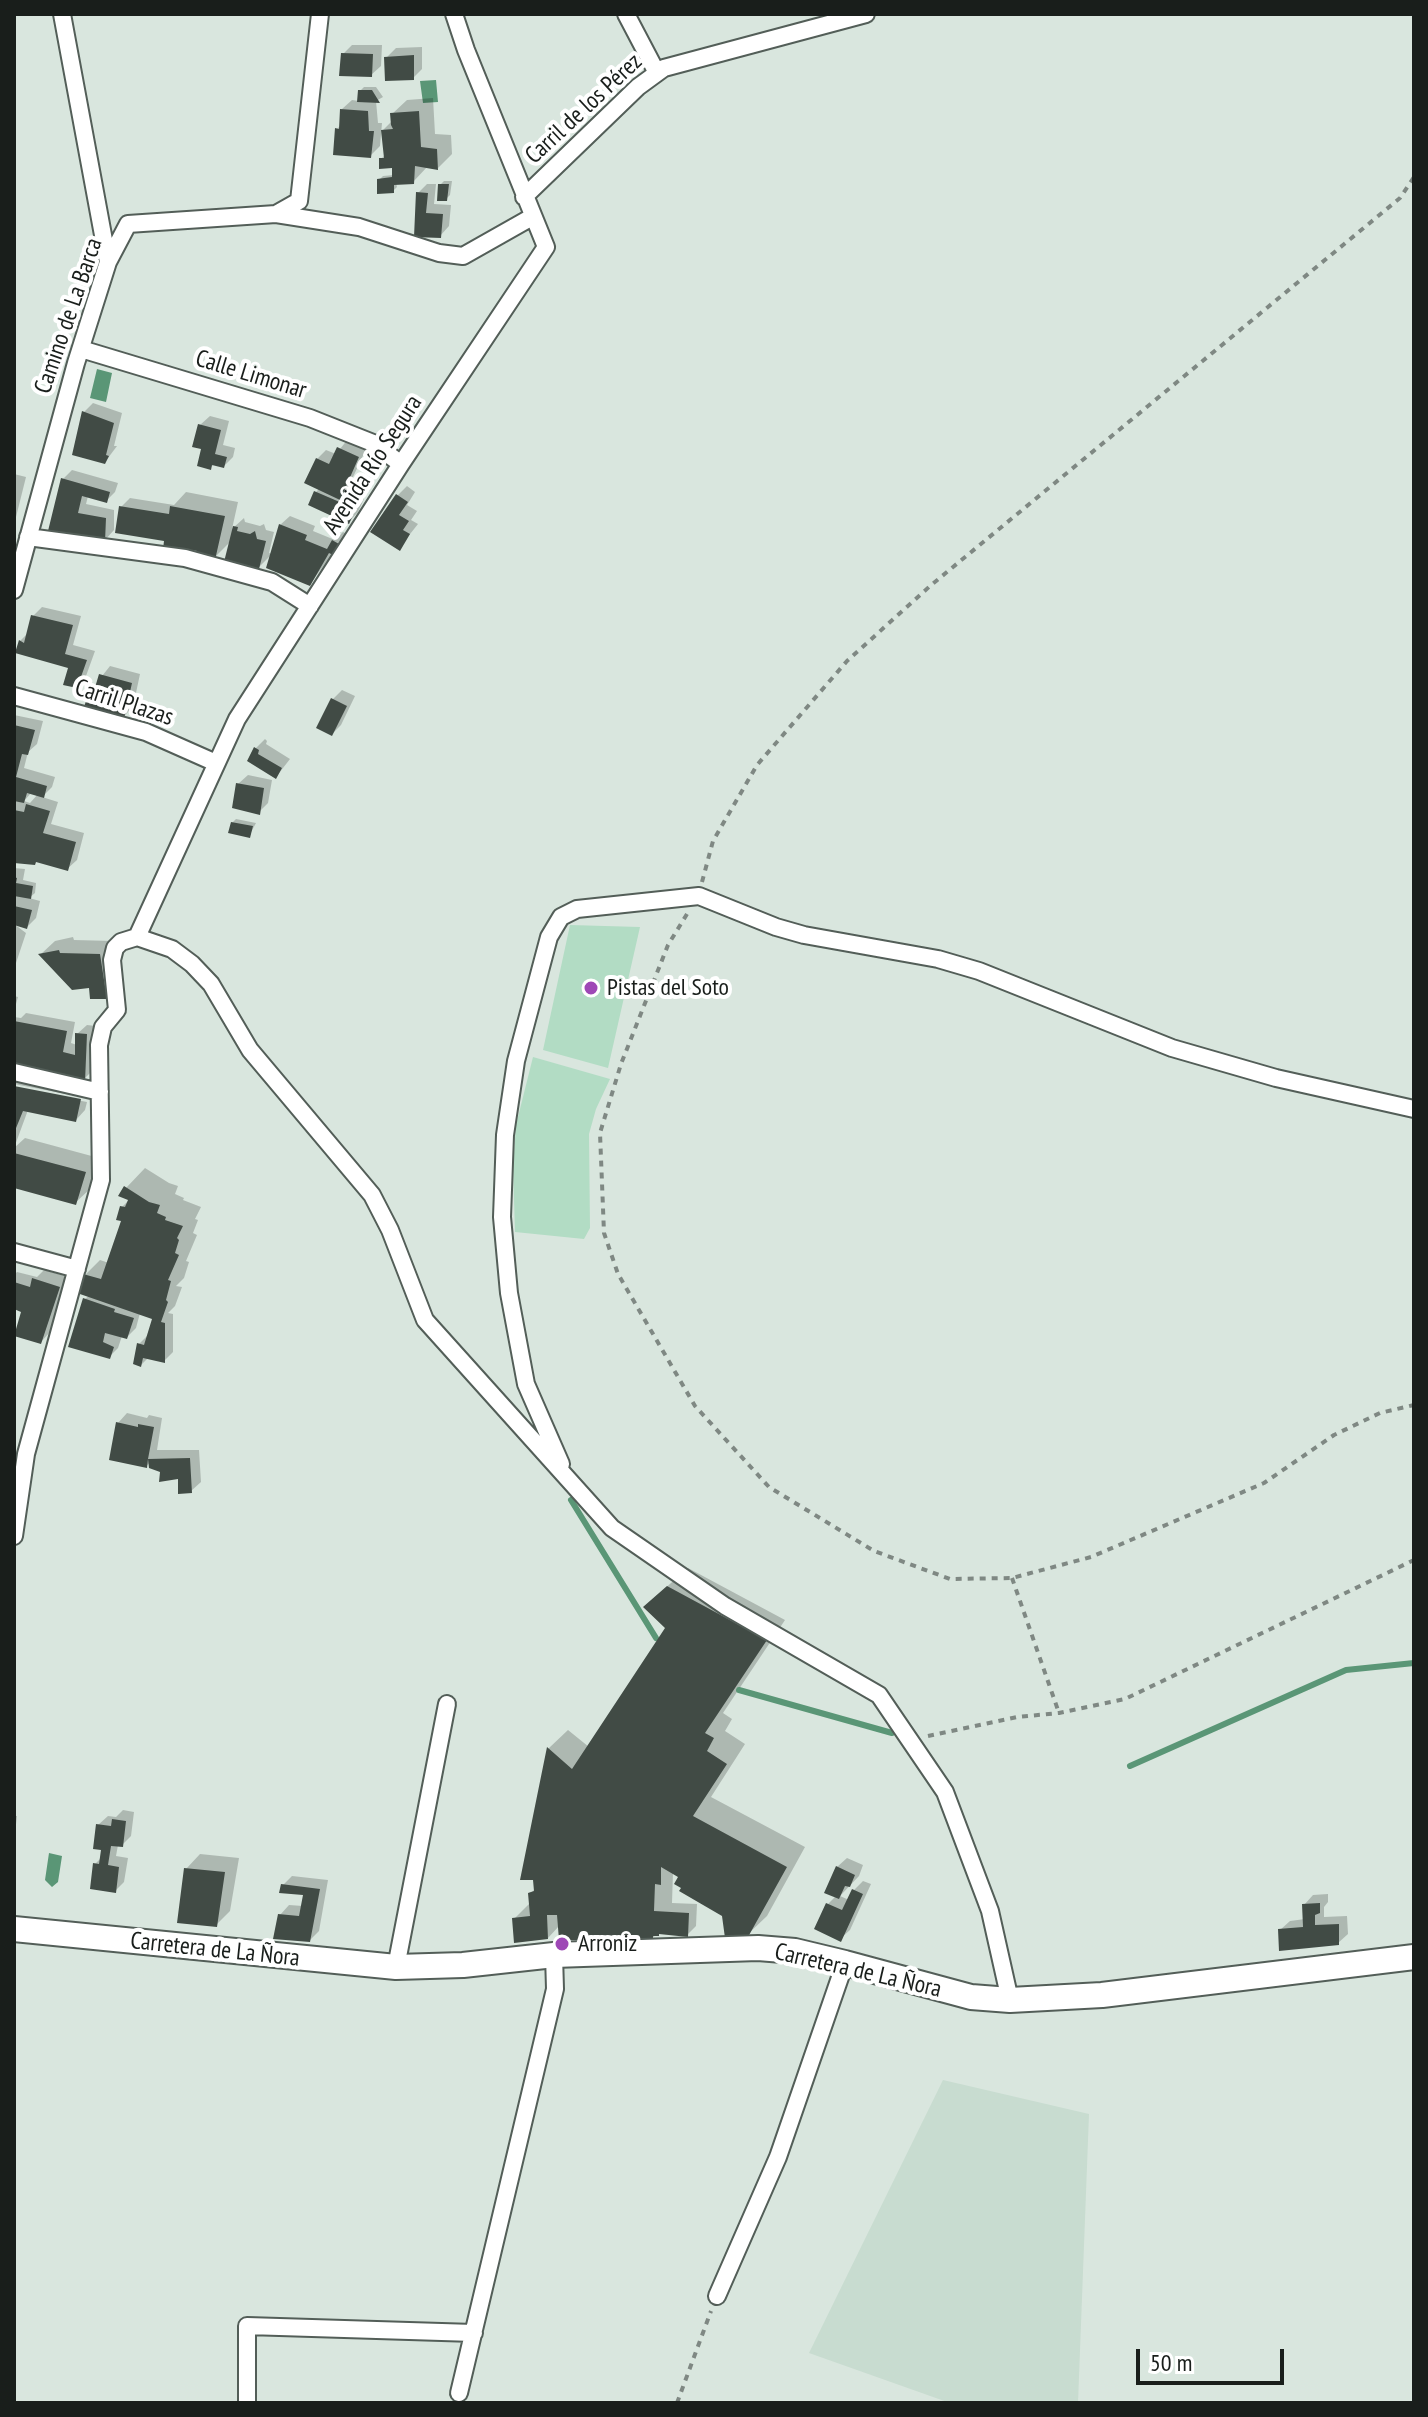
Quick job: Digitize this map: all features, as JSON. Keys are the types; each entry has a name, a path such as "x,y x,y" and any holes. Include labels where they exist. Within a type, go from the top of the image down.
{"main road":[{"name":"Carretera de La Ñora","path":"14,1929 396,1967 463,1965 554,1955 758,1948 795,1951 952,1993 1010,2000 1102,1995 1414,1957"}],"street":[{"path":"62,14 108,262"},
{"path":"276,214 299,201 320,14"},
{"name":"Avenida Río Segura","path":"14,1536 20,1453 101,1180 100,1035 117,1010 112,960 115,948 121,942 137,937 237,719 401,464 546,247 454,14"},
{"path":"627,14 657,73"},
{"name":"Carril de los Pérez","path":"524,197 638,87 664,68 866,14"},
{"path":"276,214 359,227 439,253 463,256 532,217"},
{"name":"Camino de La Barca","path":"14,590 108,262 128,224 276,214"},
{"name":"Calle Limonar","path":"81,349 310,418 373,443 401,464"},
{"path":"28,537 185,558 272,582 310,606"},
{"name":"Carril Plazas","path":"14,696 146,732 216,763"},
{"path":"567,1478 526,1384 509,1293 502,1204 505,1135 516,1061 549,937 561,917 577,909 699,896 804,935 938,959 979,971 1172,1048 1276,1078 1414,1109"},
{"path":"137,937 172,949 211,984 250,1050 372,1195 390,1230 425,1320 612,1528 725,1606 879,1695 945,1792 990,1911 1010,2000"},
{"path":"14,1072 100,1092"},
{"path":"14,1252 77,1269"},
{"path":"396,1967 447,1704"},
{"path":"459,2393 555,1989 554,1955"},
{"path":"717,2296 778,2157 845,1963"},
{"path":"247,2403 247,2326 474,2333"}],"path":[{"path":"1414,177 1400,198 930,586 847,661 757,765 713,841 699,896 668,945 621,1064 600,1133 604,1233 618,1274 695,1406 769,1487 874,1551 950,1579 1012,1578 1091,1557 1264,1483 1302,1460 1334,1435 1380,1413 1414,1405"},
{"path":"910,1740 1017,1717 1059,1713 1125,1699 1414,1560"},
{"path":"1012,1578 1059,1713"},
{"path":"677,2403 717,2296"}],"shaded area":[{"path":"436,80 438,102 423,103 420,81"},
{"path":"97,369 112,373 106,402 90,398"},
{"name":"Pistas del Soto","path":"570,925 640,927 608,1068 543,1050"},
{"path":"533,1057 610,1079 589,1134 590,1228 584,1239 515,1232 513,1166 516,1125"},
{"path":"49,1853 62,1856 58,1882 52,1887 45,1880"},
{"path":"943,2080 1089,2114 1078,2403 950,2403 809,2353"}],"building":[{"path":"341,53 373,54 372,77 339,76"},
{"path":"414,55 414,80 385,81 384,57"},
{"path":"358,90 372,90 380,103 357,102"},
{"path":"340,109 368,111 369,131 374,131 371,158 333,155"},
{"path":"419,111 421,147 437,149 438,170 415,166 414,184 394,185 394,193 377,194 377,179 392,177 392,168 379,169 379,158 384,158 381,130 393,129 390,113"},
{"path":"438,184 449,184 447,201 437,201"},
{"path":"416,192 428,193 426,213 443,214 441,238 414,237"},
{"path":"82,411 114,423 105,464 72,455"},
{"path":"198,424 221,430 215,454 227,457 224,468 212,465 211,470 197,466 201,449 192,447"},
{"path":"337,447 359,457 340,500 304,483 316,458 329,464"},
{"path":"61,478 110,492 107,503 82,496 78,513 106,518 105,542 48,531"},
{"path":"314,491 356,509 349,524 308,505"},
{"path":"396,494 408,502 399,515 409,521 403,530 410,534 400,551 370,532"},
{"path":"119,506 169,514 170,506 225,516 215,560 196,556 197,551 175,547 173,551 163,549 164,541 115,533"},
{"path":"279,524 307,535 305,540 327,549 332,540 339,544 333,555 329,553 310,586 266,568"},
{"path":"233,526 238,527 237,531 250,534 255,531 257,539 266,541 259,569 224,562"},
{"path":"31,615 73,625 65,654 87,660 77,688 63,685 68,668 15,653 19,640 24,643"},
{"path":"99,674 132,683 124,719 84,707 90,689 94,691"},
{"path":"331,698 347,706 332,736 316,728"},
{"path":"14,725 35,730 28,755 22,754 16,777 47,786 44,798 27,793 24,803 14,801"},
{"path":"254,747 259,750 258,754 282,768 276,779 247,761"},
{"path":"236,783 264,788 260,815 232,808"},
{"path":"26,804 50,811 43,833 76,842 68,871 36,862 35,865 14,863 14,810 24,812"},
{"path":"231,822 253,826 250,838 228,833"},
{"path":"14,877 17,878 16,883 33,886 31,899 14,896"},
{"path":"14,906 32,910 27,929 14,925"},
{"path":"59,950 60,953 100,954 107,999 90,999 89,988 72,990 38,954"},
{"path":"14,1021 67,1031 63,1052 75,1055 75,1033 87,1034 85,1082 14,1066"},
{"path":"14,1086 81,1099 76,1122 23,1111 14,1133"},
{"path":"14,1153 86,1172 76,1205 14,1188"},
{"path":"124,1186 149,1202 160,1205 157,1213 166,1217 165,1220 183,1226 177,1238 175,1253 179,1255 168,1280 171,1281 168,1302 161,1322 165,1323 165,1363 143,1358 141,1367 133,1364 137,1343 144,1345 152,1319 77,1293 83,1274 101,1279 121,1221 116,1220 120,1206 125,1207 128,1200 118,1196"},
{"path":"32,1278 60,1287 41,1344 14,1336 21,1312 14,1309 14,1282 30,1287"},
{"path":"83,1298 134,1318 127,1339 105,1333 103,1342 114,1347 110,1359 68,1347"},
{"path":"116,1422 154,1427 147,1468 109,1460"},
{"path":"190,1458 192,1493 178,1494 178,1479 159,1482 160,1472 149,1468 148,1459"},
{"path":"667,1586 767,1640 705,1733 714,1738 707,1751 727,1764 693,1816 787,1867 748,1937 725,1938 722,1916 679,1891 681,1888 674,1884 678,1877 661,1867 661,1885 655,1884 654,1911 689,1913 688,1937 659,1934 653,1936 653,1940 559,1940 557,1915 547,1915 548,1939 514,1943 512,1918 530,1916 528,1893 534,1891 533,1880 520,1880 547,1747 572,1769 665,1628 643,1607"},
{"path":"112,1819 126,1821 123,1847 111,1846 108,1865 119,1867 116,1893 90,1889 93,1863 99,1864 101,1850 93,1849 96,1824 111,1826"},
{"path":"836,1866 855,1875 850,1887 845,1886 839,1899 824,1893"},
{"path":"184,1868 225,1872 217,1927 177,1923"},
{"path":"281,1884 320,1889 310,1942 273,1939 278,1914 299,1916 303,1895 279,1893"},
{"path":"852,1889 863,1894 841,1942 814,1929 826,1903 842,1910"},
{"path":"1320,1903 1315,1925 1339,1924 1339,1945 1279,1951 1278,1929 1303,1927 1302,1904"}],"waterway":[{"path":"571,1500 656,1638"},
{"path":"1130,1766 1346,1670 1414,1663"},
{"path":"739,1690 892,1733"}],"place":[{"name":"Pistas del Soto","path":"591,988"},
{"name":"Arroniz","path":"562,1944"}]}
